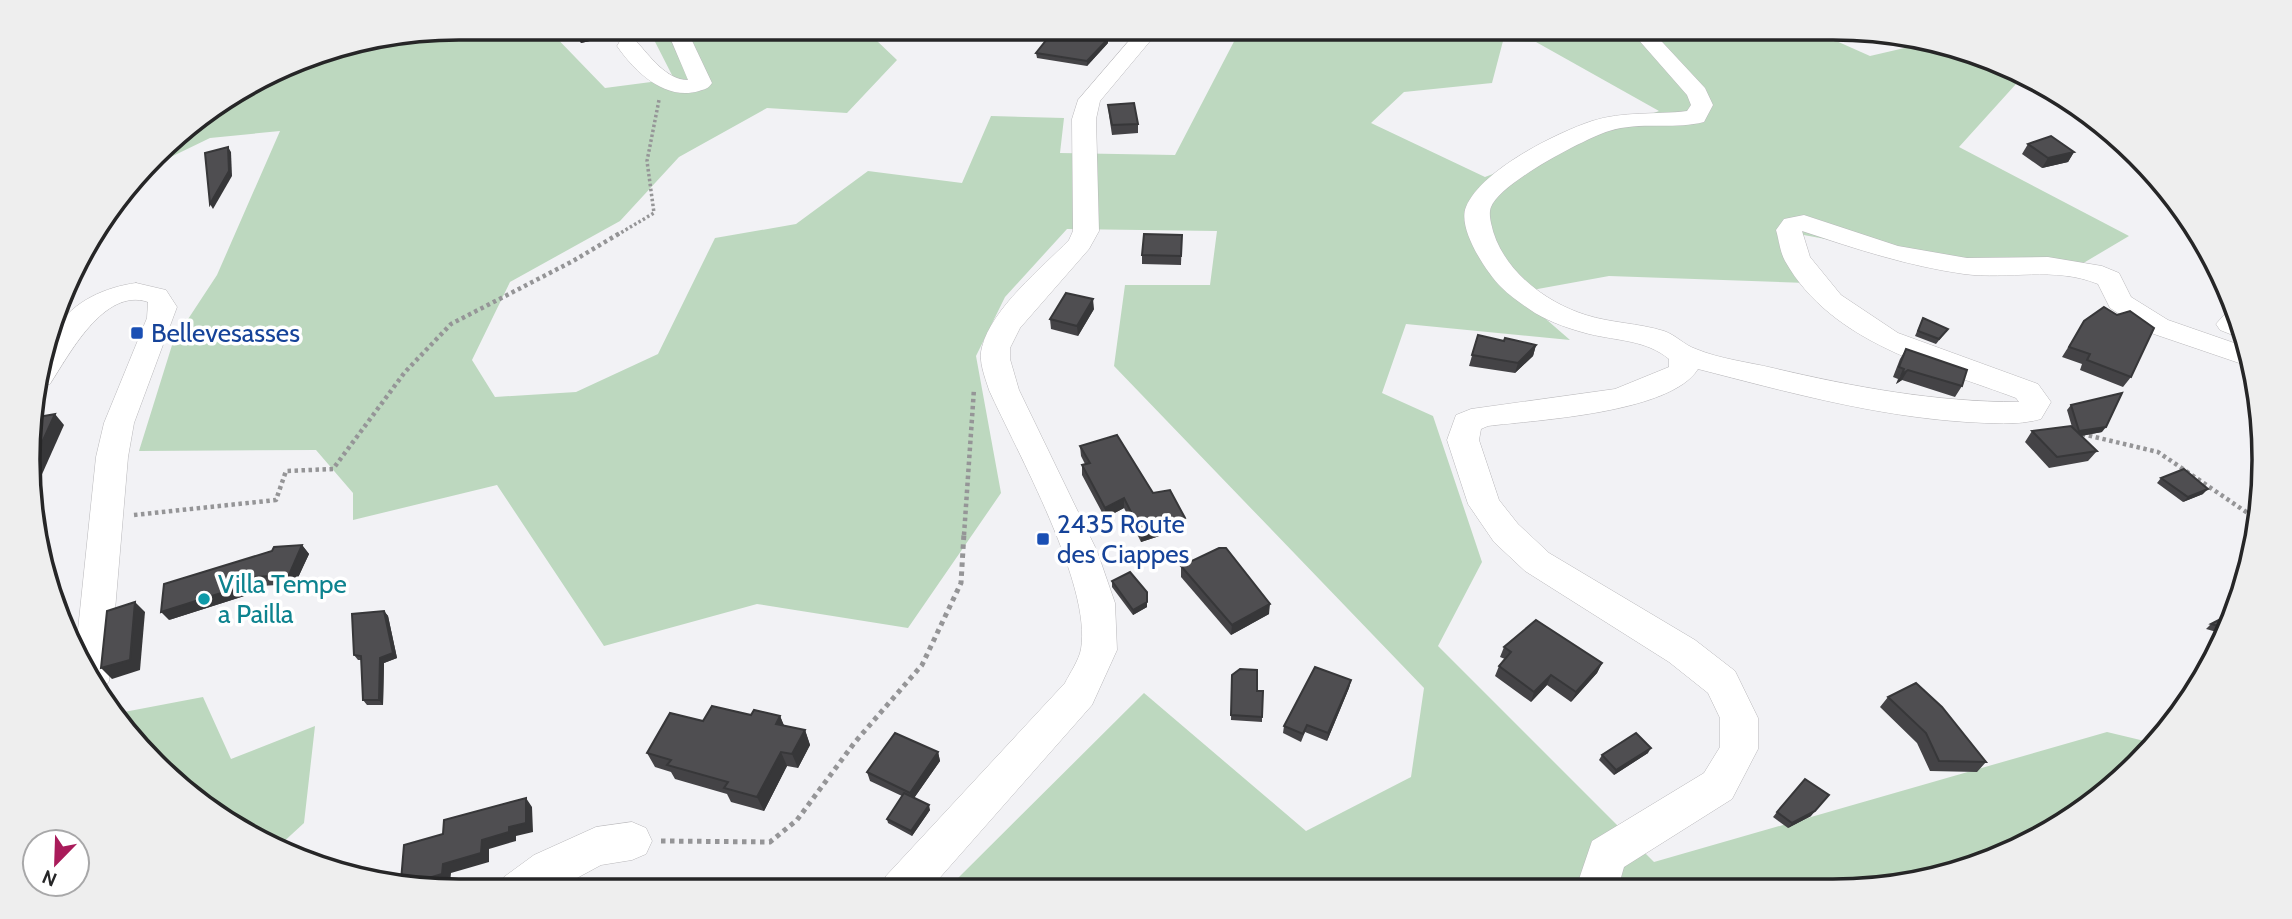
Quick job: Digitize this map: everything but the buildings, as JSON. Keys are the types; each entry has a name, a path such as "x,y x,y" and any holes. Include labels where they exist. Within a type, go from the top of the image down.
{"street":[{"path":"628,46 664,82 691,88 701,83 681,40"},
{"path":"911,879 1079,694 1099,650 1097,603 1080,551 1004,390 995,365 996,346 1008,324 1080,243 1086,231 1084,118 1089,100 1141,40"},
{"path":"1649,40 1697,93 1702,105 1696,117 1602,125 1550,148 1491,189 1477,208 1477,224 1487,248 1510,281 1562,316 1587,325 1655,338 1675,346 1684,356 1840,395 1986,414 2030,412 2036,402 2027,391 1888,340 1831,301 1797,258 1789,230 1793,224 1804,223 1893,253 1967,266 2048,265 2092,272 2109,279 2120,302 2158,326 2238,354"},
{"path":"54,355 76,321 92,307 109,298 135,292 148,292 160,298 163,307 161,318 119,423 112,457 93,663"},
{"path":"1600,879 1607,855 1718,786 1739,749 1739,718 1722,682 1682,650 1537,562 1506,533 1484,504 1463,440 1467,423 1482,416 1619,399 1678,376 1684,369 1684,356"},
{"path":"535,879 549,869 596,846 632,841"}],"path":[{"path":"128,516 276,500 286,471 333,469 405,372 451,324 573,261 654,213 647,161 664,82"},
{"path":"632,841 770,842 797,820 855,742 922,665 961,583 974,388 996,357"},
{"path":"2073,430 2158,452 2248,513"}],"green space":[{"path":"460,40 559,40 605,88 674,79 654,40 876,40 897,60 847,113 767,108 679,157 620,221 510,282 472,360 495,397 576,392 658,354 715,238 796,224 868,171 962,183 991,116 1064,118 1060,153 1175,155 1235,40 1833,40 1870,56 1908,47 1967,62 2016,84 1959,147 2129,236 2075,268 2004,272 1777,230 1807,283 1609,276 1516,293 1570,340 1406,324 1382,393 1433,416 1482,562 1438,646 1654,862 2107,732 2144,741 2088,792 2018,836 1967,857 1887,875 1833,879 957,879 1144,693 1306,831 1411,777 1424,688 1114,366 1125,285 1210,285 1217,231 1067,229 1005,297 976,356 1001,493 908,628 757,604 604,646 497,485 353,520 353,493 316,450 139,451 173,342 217,275 280,131 210,138 168,158 204,127 274,83 325,62 405,44","holes":["1503,41 1536,42 1659,111 1485,177 1371,123 1404,92 1492,83"]},
{"path":"203,697 231,759 315,726 304,823 285,841 250,823 183,775 144,736 125,712"}],"place":[{"name":"Bellevesasses","path":"137,333"},
{"name":"2435 Route des Ciappes","path":"1043,539"},
{"name":"Villa Tempe a Pailla","path":"204,599"}]}
